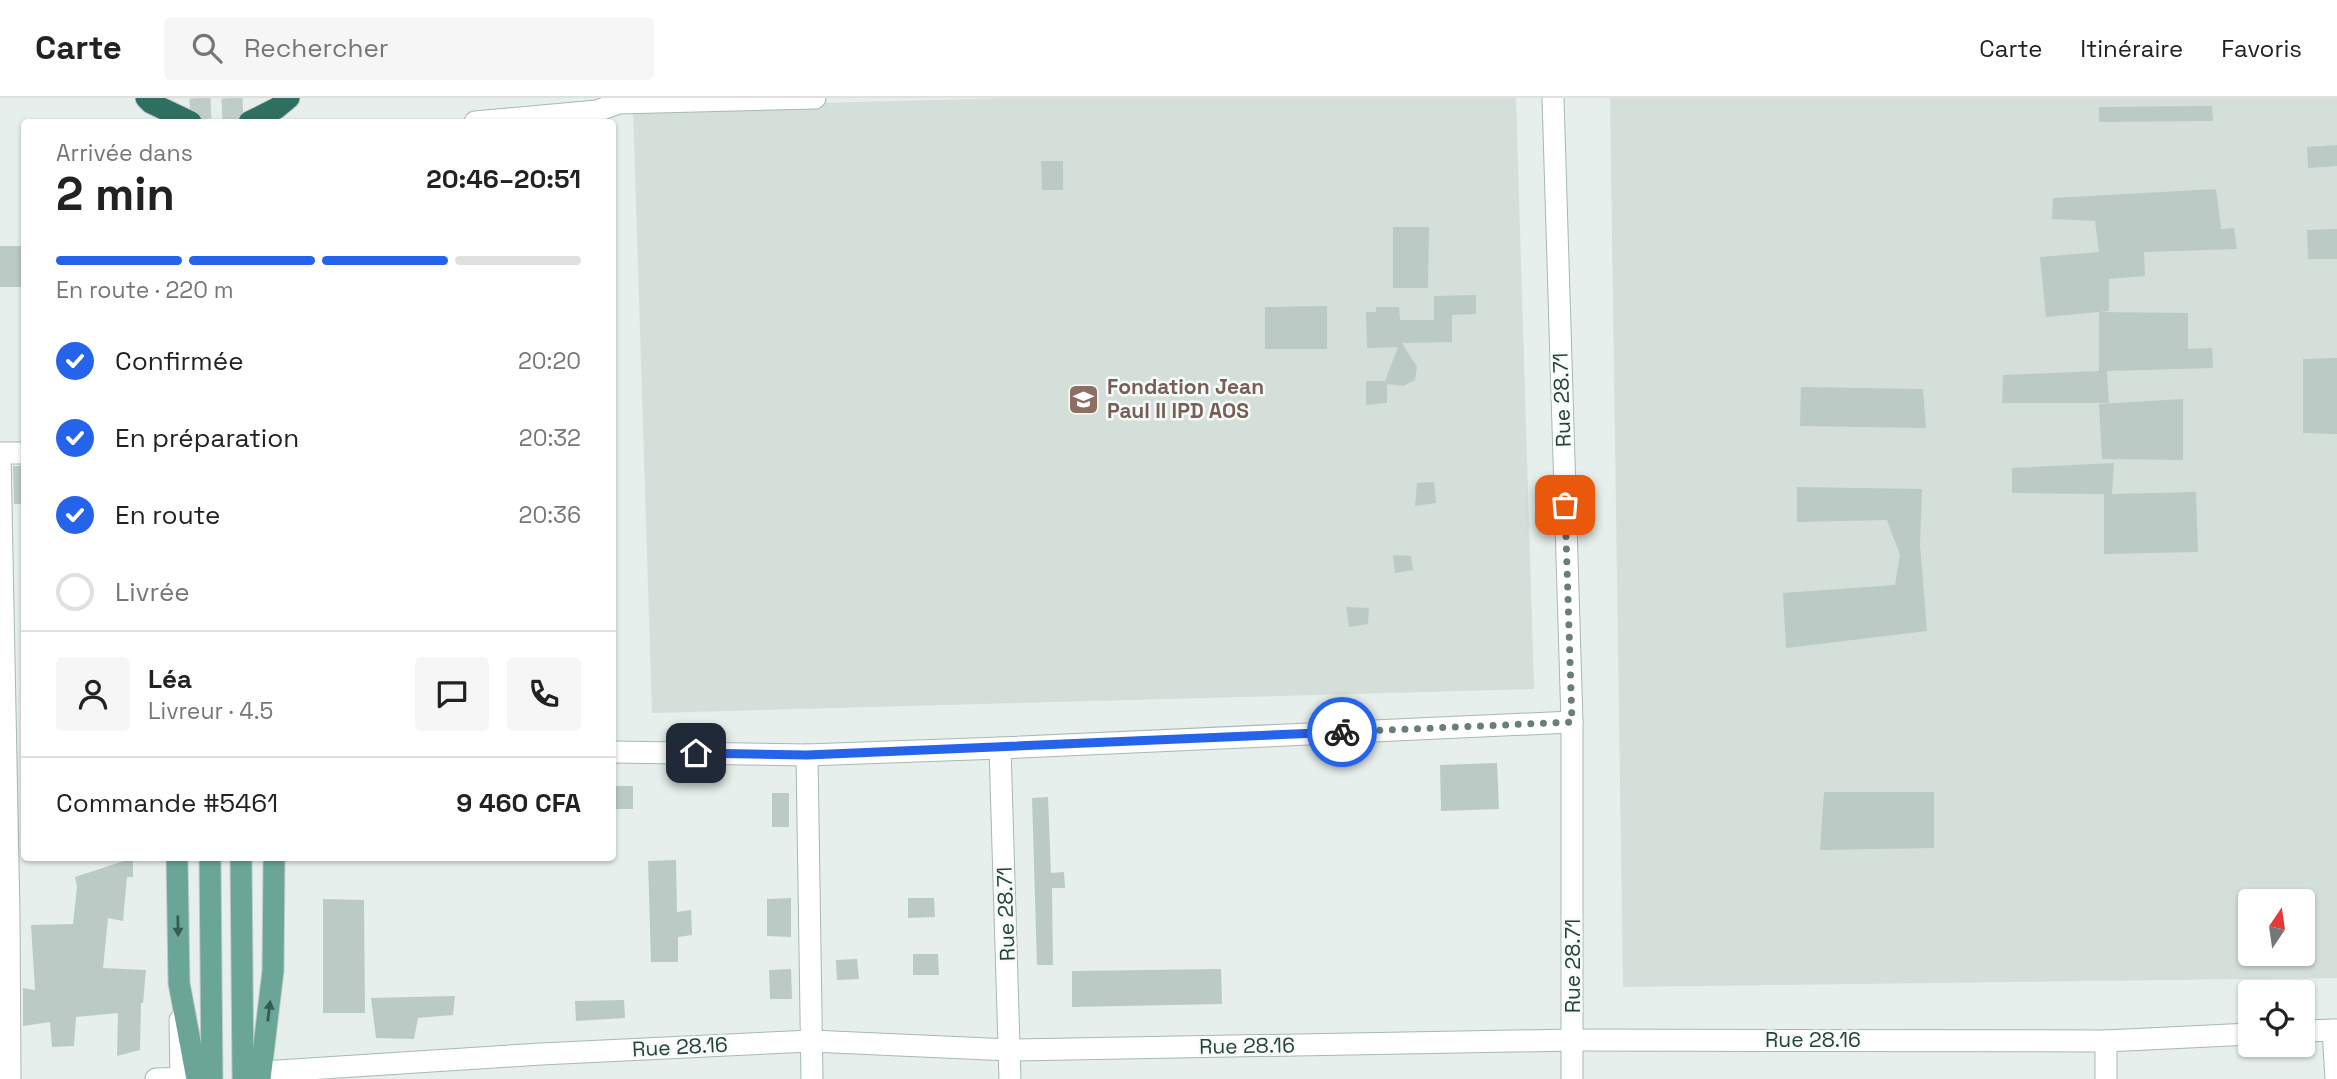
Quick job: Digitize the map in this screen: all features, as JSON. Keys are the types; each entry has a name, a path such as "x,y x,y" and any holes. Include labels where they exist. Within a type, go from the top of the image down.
{"highway":[{"path":"257,119 289,98"},
{"path":"152,108 183,119"}],"main road":[{"path":"278,119 289,98"},
{"path":"177,861 179,982 197,1078"},
{"path":"197,1078 210,861"},
{"path":"241,861 252,1076"},
{"path":"252,1076 273,971 274,861"}],"street":[{"path":"548,119 597,117 620,103 814,98"},
{"name":"Rue 28.71","path":"1553,98 1572,722 1572,1079"},
{"path":"10,1079 5,916 0,453 21,453"},
{"path":"616,752 807,755 1572,722"},
{"name":"Rue 28.71","path":"1000,748 1010,1079"},
{"path":"807,755 812,1079"},
{"path":"2315,1031 2335,1030 2336,1079"},
{"name":"Rue 28.16","path":"252,1076 541,1054 811,1041 1010,1050 1574,1040 2106,1041 2238,1035"},
{"path":"2106,1041 2106,1079"},
{"path":"156,1079 197,1078"}],"shaded area":[{"name":"Fondation Jean Paul II IPD AOS","path":"1009,98 1516,98 1534,689 652,713 633,108"},
{"path":"1610,98 2337,98 2337,978 1623,987"}],"building":[{"path":"2212,106 2213,121 2099,122 2099,107"},
{"path":"2337,145 2337,166 2308,168 2307,147"},
{"path":"1041,161 1063,161 1063,190 1042,190"},
{"path":"2216,189 2221,229 2234,228 2237,249 2144,252 2145,276 2109,279 2109,311 2046,317 2040,257 2099,252 2095,221 2052,219 2053,198"},
{"path":"1393,227 1429,227 1428,288 1393,288"},
{"path":"2337,229 2337,259 2308,259 2307,230"},
{"path":"0,246 21,246 21,287 0,287"},
{"path":"1476,295 1476,314 1452,315 1452,342 1402,343 1417,367 1415,380 1403,386 1387,384 1387,403 1366,405 1366,381 1385,381 1398,347 1367,348 1366,312 1376,312 1376,307 1399,307 1400,320 1434,320 1434,296"},
{"path":"1327,306 1327,349 1265,349 1265,307"},
{"path":"2099,312 2188,313 2188,349 2212,348 2213,368 2107,371 2109,403 2002,403 2003,375 2099,371"},
{"path":"2337,358 2337,434 2303,433 2303,359"},
{"path":"1801,387 1923,389 1926,428 1800,426"},
{"path":"2183,399 2183,460 2102,459 2099,404"},
{"path":"2114,463 2112,494 2196,492 2198,552 2104,554 2104,494 2012,493 2012,468"},
{"path":"13,466 21,466 21,504 14,504"},
{"path":"1434,482 1436,503 1415,506 1417,483"},
{"path":"1797,487 1922,489 1920,545 1927,631 1786,648 1783,593 1895,585 1900,555 1887,520 1797,522"},
{"path":"1393,555 1411,556 1413,570 1395,573"},
{"path":"1346,607 1369,608 1368,624 1349,627"},
{"path":"1497,763 1499,809 1441,811 1440,765"},
{"path":"616,786 633,786 633,809 616,809"},
{"path":"1824,792 1934,792 1934,848 1820,850"},
{"path":"772,793 789,793 789,827 772,827"},
{"path":"1048,797 1051,873 1064,872 1065,888 1052,888 1053,965 1037,965 1032,798"},
{"path":"676,860 677,912 691,910 692,935 678,937 678,962 651,962 648,861"},
{"path":"124,861 133,861 133,877 127,877 123,921 108,918 103,968 146,970 141,1003 140,1050 117,1056 118,1013 76,1017 74,1046 52,1047 50,1022 23,1026 23,988 35,990 31,925 73,924 77,887 75,877"},
{"path":"791,898 791,937 767,936 767,899"},
{"path":"908,898 934,898 935,917 908,918"},
{"path":"323,899 364,900 365,1013 323,1013"},
{"path":"913,954 938,954 939,975 913,975"},
{"path":"857,959 859,979 837,980 836,960"},
{"path":"791,969 792,999 770,999 769,970"},
{"path":"1221,969 1222,1004 1072,1007 1072,971"},
{"path":"455,996 453,1015 418,1018 414,1039 376,1038 371,998"},
{"path":"624,1000 625,1018 576,1021 575,1001"}],"tunnel":[{"path":"200,98 201,119"},
{"path":"232,98 233,119"}],"way so far":[{"path":"1342,732 1572,722 1565,505"}],"place":[{"name":"Fondation Jean Paul II IPD AOS","path":"1084,399"}],"route":[{"path":"696,753 807,755 1342,732"}]}
